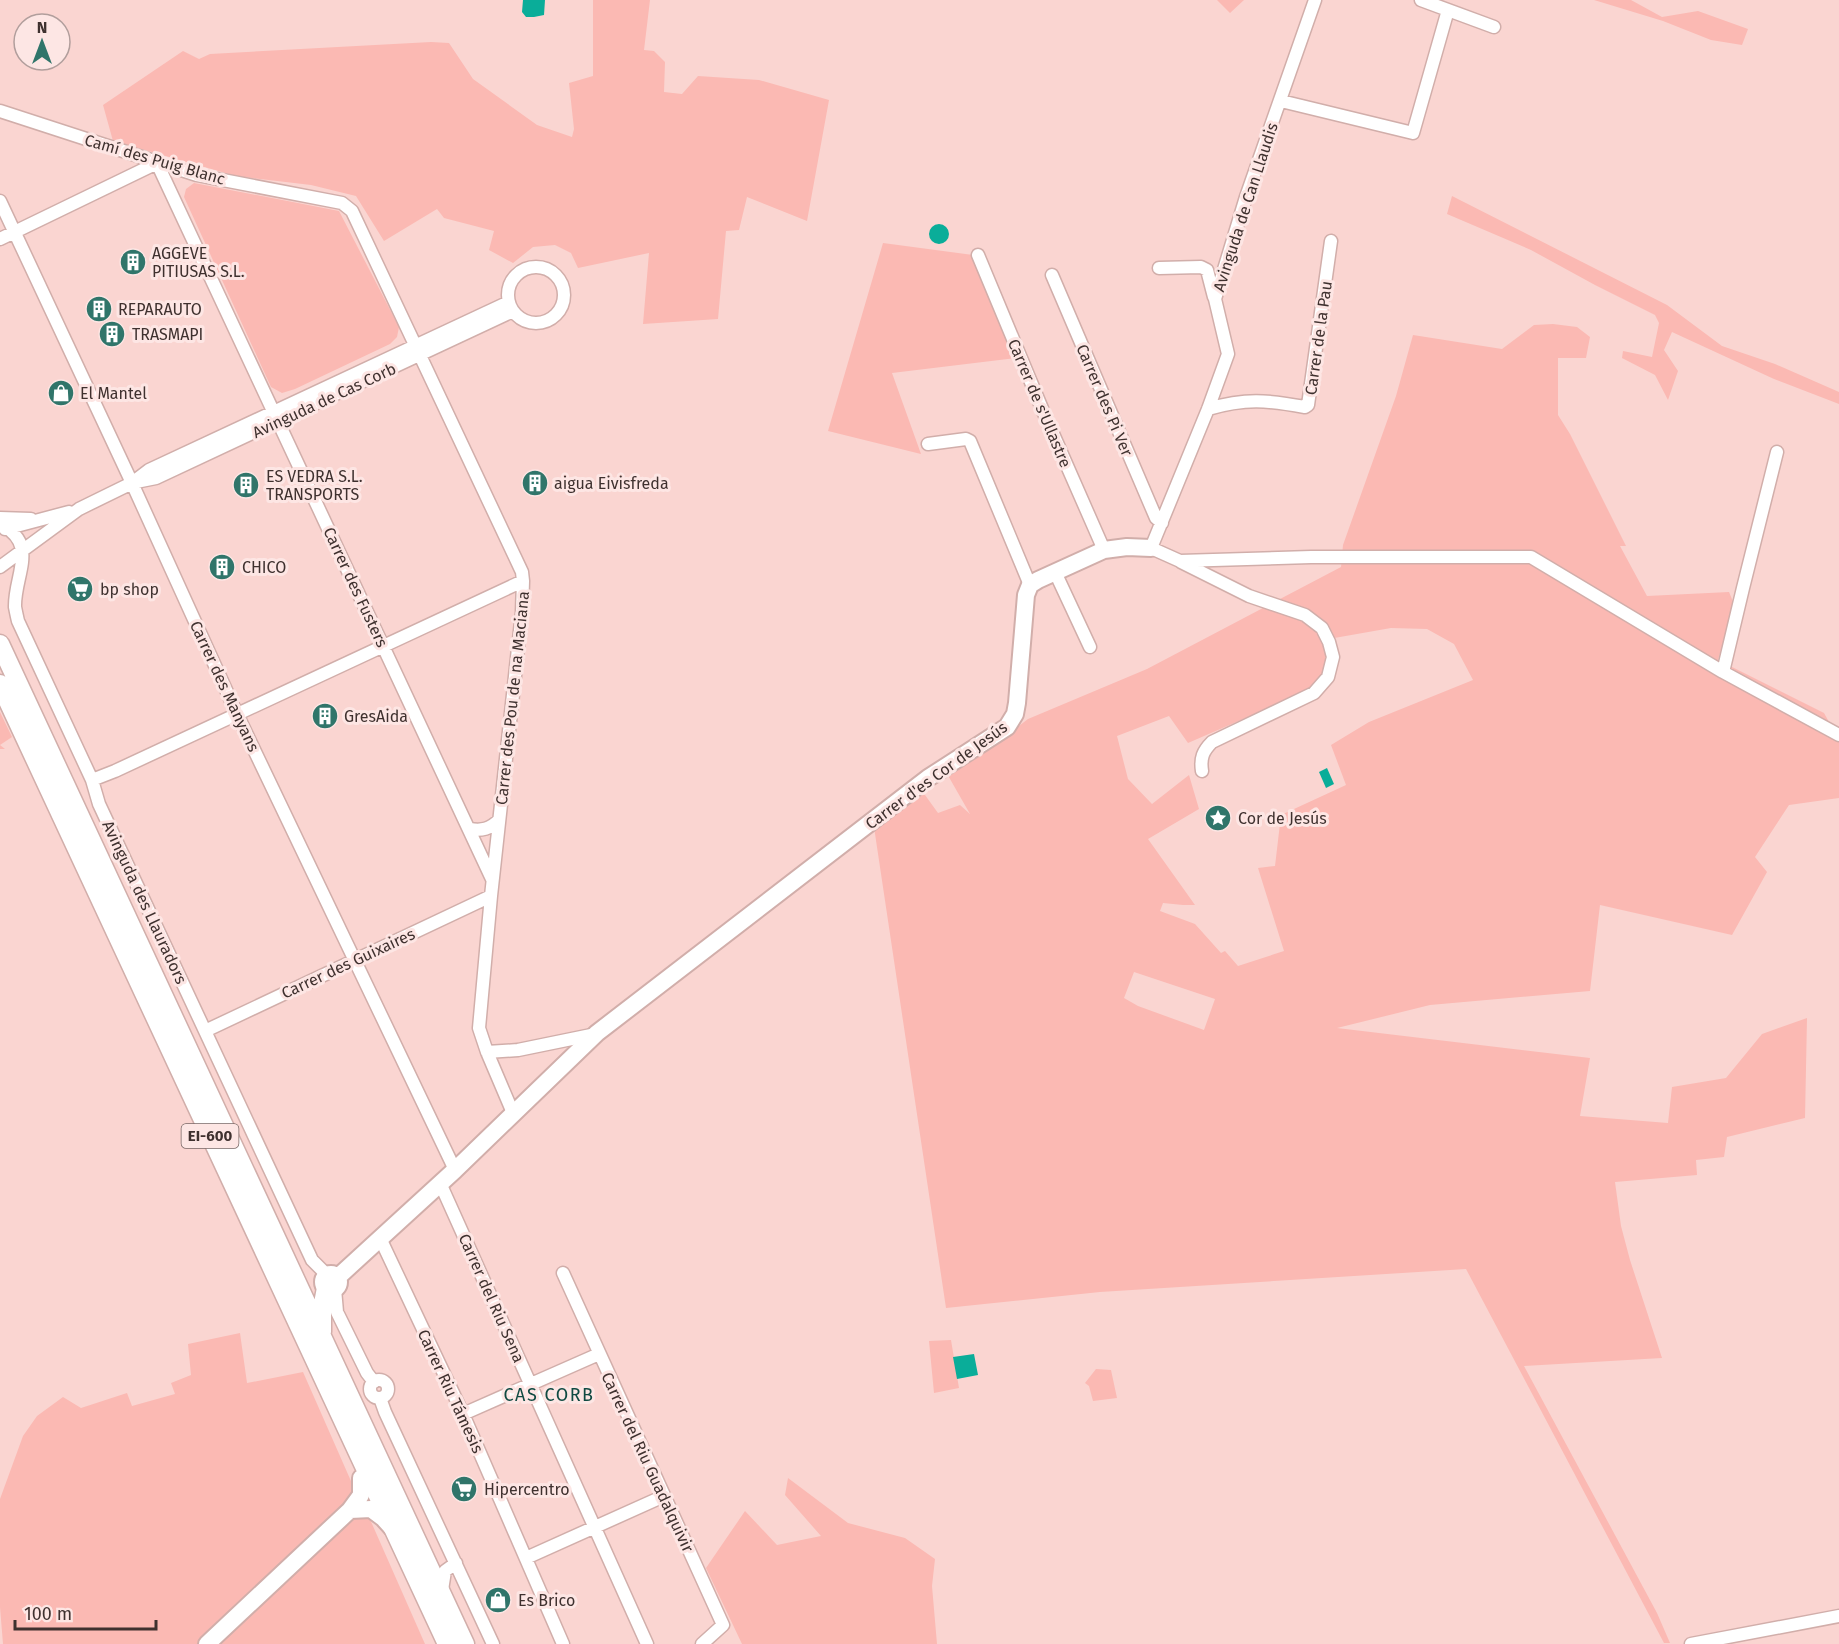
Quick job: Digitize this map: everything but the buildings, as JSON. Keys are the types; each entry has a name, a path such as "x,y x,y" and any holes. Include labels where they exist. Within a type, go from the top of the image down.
{"main road":[{"name":"EI-600","path":"0,644 465,1644"},
{"name":"EI-600","path":"0,684 447,1644"},
{"path":"291,1270 312,1282 330,1282 321,1317 322,1337"}],"street":[{"name":"Avinguda de Can Llaudis","path":"1151,548 1228,354 1215,299 1246,197 1315,0"},
{"path":"1421,0 1494,27"},
{"path":"1281,101 1413,133 1448,10"},
{"name":"Camí des Puig Blanc","path":"0,111 197,175 342,203 348,207"},
{"path":"0,239 157,163"},
{"name":"Carrer des Fusters","path":"157,163 493,880"},
{"name":"Carrer des Manyans","path":"0,201 237,714 455,1170"},
{"name":"Carrer des Pou de na Maciana","path":"348,207 352,211 522,572 522,612 479,1028 513,1113"},
{"name":"Carrer de la Pau","path":"1208,409 1254,400 1305,407 1308,405 1331,241"},
{"name":"Carrer de s'Ullastre","path":"978,255 1042,411 1104,550"},
{"path":"534,267 543,268 552,272 563,287 563,304 552,318 544,322 527,322 519,317 511,307 508,293 511,283 516,275 524,270 534,267"},
{"path":"1159,268 1201,267 1207,270 1215,299"},
{"name":"Carrer des Pi Ver","path":"1052,275 1156,518 1162,523"},
{"name":"Avinguda de Cas Corb","path":"79,509 132,483 154,479 276,416 511,307"},
{"path":"928,444 970,441 1030,585 1104,550 1127,547 1151,548 1249,596 1305,615 1322,628 1334,657 1329,677 1314,693 1212,742 1205,749 1200,761 1202,771"},
{"path":"1723,672 1778,452"},
{"path":"3,527 79,509"},
{"path":"0,567 79,509"},
{"path":"0,518 44,519"},
{"path":"3,527 18,537 22,549"},
{"name":"Avinguda des Llauradors","path":"22,549 21,577 15,608 18,621 92,780 99,804 312,1260 330,1282"},
{"path":"1180,561 1355,557 1531,557 1723,672 1839,735"},
{"path":"1055,572 1090,647"},
{"path":"92,780 116,771 523,581"},
{"name":"Carrer d'es Cor de Jesús","path":"380,1238 455,1170 597,1033 921,783 1007,727 1015,714 1017,703 1026,595 1030,585"},
{"path":"78,815 99,804"},
{"path":"470,829 485,830 499,820"},
{"name":"Carrer des Guixaires","path":"205,1031 491,896"},
{"path":"488,1052 518,1050 597,1033"},
{"name":"Carrer del Riu Sena","path":"440,1183 647,1644"},
{"path":"380,1238 330,1282 338,1312 367,1373 374,1382 370,1388 371,1394 380,1398 493,1644"},
{"name":"Carrer Riu Támesis","path":"380,1238 463,1414 563,1644"},
{"name":"Carrer del Riu Guadalquivir","path":"563,1273 723,1625 702,1644"},
{"path":"463,1414 599,1354"},
{"path":"207,1644 350,1510 361,1495 361,1478 342,1435 335,1403"},
{"path":"526,1558 664,1496"},
{"path":"350,1510 371,1509 394,1530"},
{"path":"442,1594 445,1571 456,1563"},
{"path":"1691,1644 1839,1616"}],"shaded area":[{"path":"593,0 650,0 644,50 654,51 665,62 664,92 682,94 698,76 759,80 829,100 807,221 747,197 739,230 726,231 718,319 643,324 649,253 578,268 571,253 555,245 533,247 513,263 489,250 494,231 444,218 437,209 384,241 356,196 311,185 236,176 113,141 103,105 183,51 199,59 210,54 431,42 449,43 473,79 537,125 572,137 574,129 569,83 593,76"},
{"path":"1217,0 1244,0 1230,13"},
{"path":"1594,0 1631,0 1662,17 1698,11 1748,29 1742,45 1711,40 1663,21"},
{"path":"194,183 339,211 399,327 397,337 390,344 295,389 282,393 271,387 184,197 186,189"},
{"path":"1452,196 1667,305 1722,346 1775,364 1839,392 1839,404 1774,379 1672,332 1664,350 1678,371 1668,400 1655,375 1622,358 1623,351 1652,357 1659,323 1655,315 1531,250 1447,214"},
{"path":"883,243 973,255 1016,358 892,373 921,454 828,431"},
{"path":"1553,324 1577,327 1590,337 1586,358 1558,358 1558,415 1570,434 1626,546 1620,546 1647,596 1729,592 1734,604 1718,660 1824,713 1839,740 1839,798 1789,805 1755,857 1767,872 1732,935 1600,905 1590,991 1430,1005 1337,1028 1590,1058 1580,1116 1668,1123 1672,1087 1726,1078 1762,1034 1807,1018 1805,1118 1727,1137 1724,1157 1696,1160 1697,1175 1615,1182 1621,1226 1630,1260 1662,1358 1524,1366 1657,1613 1670,1643 1664,1643 1466,1269 1100,1292 946,1308 874,827 914,794 925,795 938,813 960,805 970,814 946,772 1010,733 1028,719 1147,669 1341,567 1343,545 1396,396 1413,335 1502,349 1534,325","holes":["1391,628 1427,629 1454,644 1473,680 1369,722 1331,745 1346,785 1281,815 1275,866 1258,868 1284,951 1238,966 1225,951 1221,953 1195,924 1160,911 1163,903 1195,905 1148,839 1199,809 1189,775 1152,804 1128,779 1117,736 1169,716 1188,743 1308,691 1322,679 1328,659 1323,640","1134,972 1215,999 1204,1030 1138,1006 1124,998"]},
{"path":"0,712 12,737 0,745"},
{"path":"240,1333 247,1383 303,1372 358,1497 208,1644 3,1644 0,1607 0,1499 23,1436 37,1416 63,1397 81,1408 127,1393 132,1406 175,1394 171,1383 191,1375 188,1344"},
{"path":"951,1340 959,1388 934,1393 929,1341"},
{"path":"1096,1369 1111,1370 1117,1398 1093,1401 1089,1386 1085,1383"},
{"path":"788,1478 848,1523 905,1538 935,1559 932,1586 937,1644 742,1644 706,1568 745,1511 777,1545 821,1536 785,1495"},
{"path":"365,1508 425,1644 220,1644"}],"water":[{"path":"523,0 545,0 544,15 526,17 522,12"},
{"path":"939,224 946,227 949,234 946,241 939,244 932,241 929,234 932,227"},
{"path":"1327,768 1334,784 1326,788 1319,772"},
{"path":"974,1354 978,1375 957,1379 953,1357"}],"place":[{"name":"AGGEVE PITIUSAS S.L.","path":"133,262"},
{"name":"REPARAUTO","path":"99,309"},
{"name":"TRASMAPI","path":"112,334"},
{"name":"El Mantel","path":"61,393"},
{"name":"aigua Eivisfreda","path":"535,483"},
{"name":"ES VEDRA S.L. TRANSPORTS","path":"246,485"},
{"name":"CHICO","path":"222,567"},
{"name":"bp shop","path":"80,589"},
{"name":"GresAida","path":"325,716"},
{"name":"Cor de Jesús","path":"1218,818"},
{"name":"Hipercentro","path":"464,1489"},
{"name":"Es Brico","path":"498,1600"}],"district":[{"name":"CAS CORB","path":"549,1395"}]}
